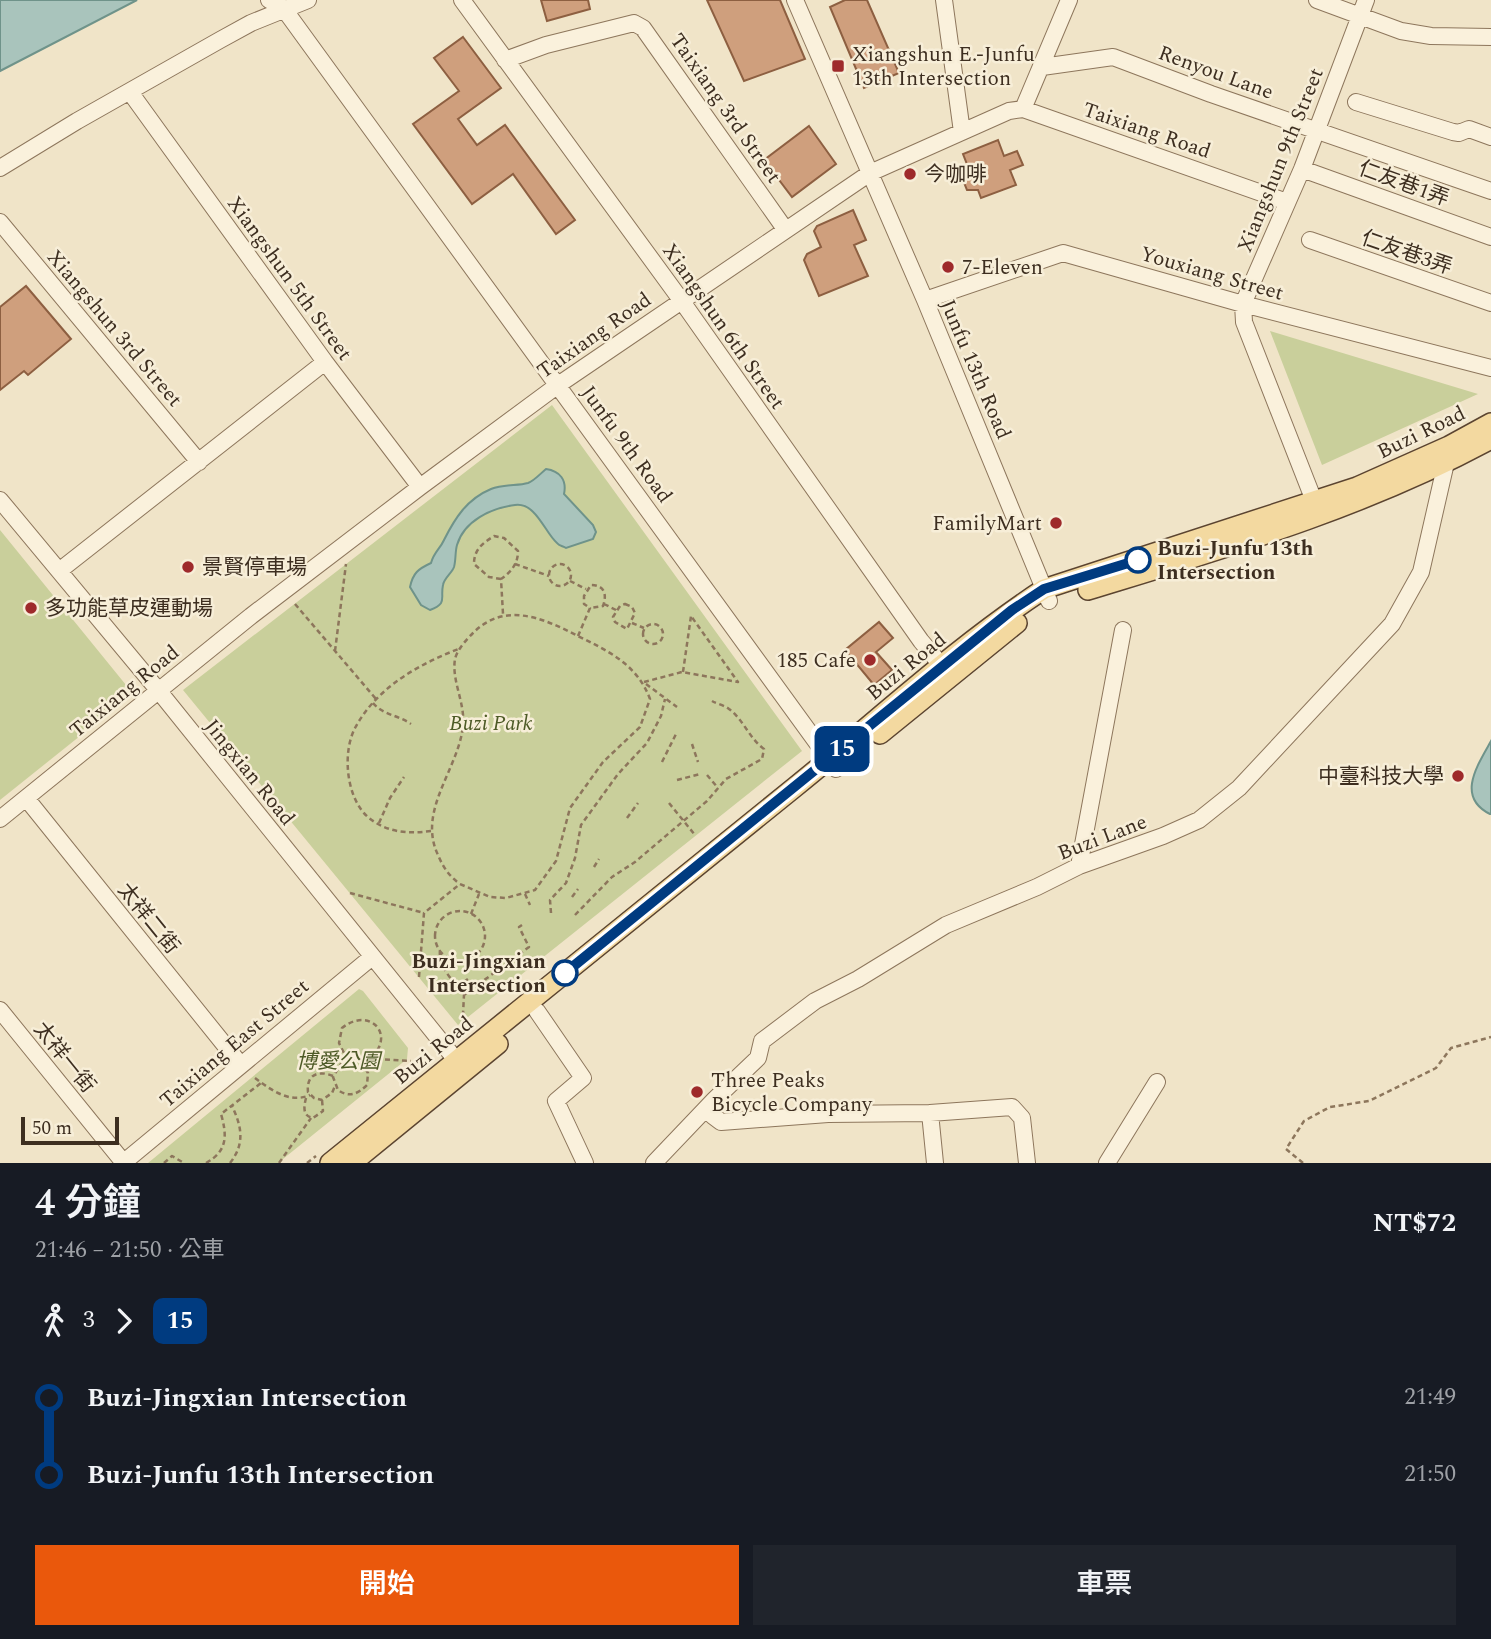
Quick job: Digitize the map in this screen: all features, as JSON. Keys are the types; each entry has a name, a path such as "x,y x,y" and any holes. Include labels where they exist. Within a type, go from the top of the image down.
{"main road":[{"name":"Buzi Road","path":"1448,455 1491,423"},
{"name":"Buzi Road","path":"330,1163 537,1011 946,671 1019,621 1047,595 1317,509 1357,487 1491,439"},
{"name":"Buzi Road","path":"352,1163 461,1066 832,765"}],"street":[{"path":"0,168 219,40 277,2 308,0"},
{"name":"Xiangshun 6th Street","path":"462,0 681,300 921,641 946,671"},
{"name":"Junfu 13th Road","path":"796,0 925,300 1047,595"},
{"path":"944,0 962,132"},
{"path":"1023,109 1069,0"},
{"path":"1317,0 1363,8 1401,31 1431,36 1491,37"},
{"name":"Junfu 9th Road","path":"277,2 832,765"},
{"name":"Xiangshun 9th Street","path":"1243,304 1318,130 1363,8"},
{"name":"Taixiang 3rd Street","path":"505,60 546,45 634,23 643,28 786,229"},
{"name":"Renyou Lane","path":"1042,67 1113,57 1491,191"},
{"name":"Xiangshun 5th Street","path":"130,92 325,362 420,487"},
{"path":"1356,102 1453,132 1469,129 1491,137"},
{"name":"Taixiang Road","path":"0,819 251,616 420,487 558,385 870,173 1009,111 1023,109 1287,202"},
{"name":"仁友巷1弄","path":"1302,169 1491,237"},
{"name":"Xiangshun 3rd Street","path":"0,222 199,462"},
{"name":"仁友巷3弄","path":"1310,240 1491,303"},
{"name":"Youxiang Street","path":"925,300 1063,253 1243,304 1491,368"},
{"path":"1243,304 1244,322 1317,509"},
{"path":"59,571 325,362"},
{"name":"Buzi Lane","path":"654,1163 758,1058 762,1041 815,1001 858,979 946,925 1037,887 1079,866 1199,820 1239,788 1392,624 1422,572 1448,455"},
{"name":"Jingxian Road","path":"0,500 158,690 461,1066"},
{"path":"1079,866 1123,630"},
{"name":"太祥二街","path":"26,798 240,1064"},
{"name":"Taixiang East Street","path":"124,1163 372,957"},
{"name":"太祥一街","path":"0,1010 124,1163"},
{"path":"537,1011 583,1078 556,1101 585,1163"},
{"path":"1107,1163 1157,1082"},
{"path":"715,1099 713,1116 721,1122 1012,1107 1022,1118 1027,1163"},
{"path":"930,1113 935,1163"}],"path":[{"path":"494,536 504,538 518,551 510,573 501,579 489,577 474,564 474,555 482,544 494,536"},
{"path":"558,563 567,564 572,573 570,581 563,587 550,583 551,569 558,563"},
{"path":"335,651 346,564"},
{"path":"515,564 549,576"},
{"path":"501,579 503,614"},
{"path":"570,581 586,590"},
{"path":"591,585 597,585 604,590 606,598 603,606 590,608 584,604 586,590 591,585"},
{"path":"295,604 376,699"},
{"path":"604,604 616,610"},
{"path":"625,604 632,607 635,613 627,629 620,626 613,617 616,610 625,604"},
{"path":"578,636 590,608"},
{"path":"644,682 650,699 640,727 603,762 570,808 556,861 535,890 506,898 490,897 450,877 432,842 431,831 435,810 463,733 463,703 455,678 455,658 466,640 484,623 503,614 541,618 625,663 644,682 677,707"},
{"path":"644,682 682,672 738,682 691,616 682,672"},
{"path":"632,623 644,628 655,624 664,632 663,639 656,644 649,643 642,634 644,628"},
{"path":"431,831 396,832 367,817 352,791 346,763 354,729 376,699 430,660 461,648"},
{"path":"552,913 550,901 566,883 575,858 581,825 618,774 647,743 661,716 665,699"},
{"path":"575,915 612,877 635,862 707,801 726,779 759,761 764,754 764,749 752,740 739,719 727,708 712,701"},
{"path":"373,703 388,715 399,716 411,724"},
{"path":"662,762 677,732"},
{"path":"692,744 698,762"},
{"path":"677,780 700,774"},
{"path":"707,775 718,788"},
{"path":"379,824 390,798 404,777"},
{"path":"627,818 638,803"},
{"path":"669,803 695,835"},
{"path":"594,867 599,859"},
{"path":"419,977 424,913 460,884"},
{"path":"572,897 578,889"},
{"path":"471,914 480,892"},
{"path":"350,893 424,913"},
{"path":"525,894 530,905"},
{"path":"440,950 454,961 469,960 481,951 488,934 482,923 471,914 458,911 445,916 435,934 440,961 464,995 463,1014"},
{"path":"464,995 529,947 519,927 522,925"},
{"path":"468,970 469,960"},
{"path":"457,987 468,979"},
{"path":"476,979 480,984"},
{"path":"361,1019 372,1022 380,1031 381,1042 373,1056 361,1062 346,1057 341,1049 340,1034 348,1023 361,1019"},
{"path":"1303,1163 1286,1149 1304,1121 1330,1107 1369,1101 1436,1068 1451,1048 1491,1037"},
{"path":"373,1056 380,1061 411,1061"},
{"path":"351,1059 341,1064 333,1076 338,1090 348,1095 367,1085 368,1077 361,1062"},
{"path":"311,1118 304,1110 311,1076 321,1072 333,1076"},
{"path":"255,1078 286,1097 300,1099 309,1096 322,1100"},
{"path":"206,1163 213,1159 225,1144 225,1126 221,1114 261,1083"},
{"path":"322,1100 332,1093 335,1086"},
{"path":"279,1163 311,1118 323,1111 322,1100"},
{"path":"230,1163 238,1153 241,1142 241,1129 232,1106"},
{"path":"164,1163 172,1156 184,1163"}],"green space":[{"path":"1270,331 1478,394 1322,465"},
{"name":"Buzi Park","path":"552,405 802,751 458,1025 183,690"},
{"name":"多功能草皮運動場","path":"0,530 126,685 125,700 0,800"},
{"name":"博愛公園","path":"359,989 408,1048 407,1059 278,1163 148,1163"}],"water":[{"path":"0,0 137,0 0,71"},
{"path":"546,469 561,477 564,494 593,525 596,532 593,539 566,548 558,544 529,508 515,505 497,509 472,523 461,537 456,548 454,567 444,582 441,603 430,610 421,605 410,587 413,578 419,570 431,563 463,510 475,498 491,489 528,483"},
{"path":"1491,741 1490,814 1474,799 1472,780"}],"building":[{"path":"541,0 588,0 590,9 547,21"},
{"path":"707,0 780,0 805,59 744,81"},
{"path":"845,0 867,0 899,73 864,88 830,7"},
{"path":"463,37 501,88 458,119 477,145 505,125 575,220 556,234 513,174 472,204 413,124 459,91 434,58"},
{"path":"809,126 836,164 792,197 764,160"},
{"path":"998,140 1004,156 1017,151 1023,165 1010,170 1016,185 981,198 978,190 967,190 961,175 970,172 963,154"},
{"path":"853,210 866,240 854,245 868,276 819,296 804,260 807,254 821,247 814,231 817,226"},
{"path":"26,286 71,339 28,375 24,371 0,390 0,307"},
{"path":"879,622 893,638 876,652 892,670 874,685 845,650"}],"bus line":[{"name":"15","path":"565,973 1012,610 1044,589 1138,560"}],"place":[{"name":"Xiangshun E.-Junfu 13th Intersection","path":"838,66"},
{"name":"今咖啡","path":"910,174"},
{"name":"7-Eleven","path":"948,267"},
{"name":"FamilyMart","path":"1056,523"},
{"name":"Buzi-Junfu 13th Intersection","path":"1138,560"},
{"name":"景賢停車場","path":"188,567"},
{"name":"多功能草皮運動場","path":"31,608"},
{"name":"185 Cafe","path":"870,660"},
{"name":"中臺科技大學","path":"1458,776"},
{"name":"Buzi-Jingxian Intersection","path":"565,973"},
{"name":"Three Peaks Bicycle Company","path":"697,1092"}]}
